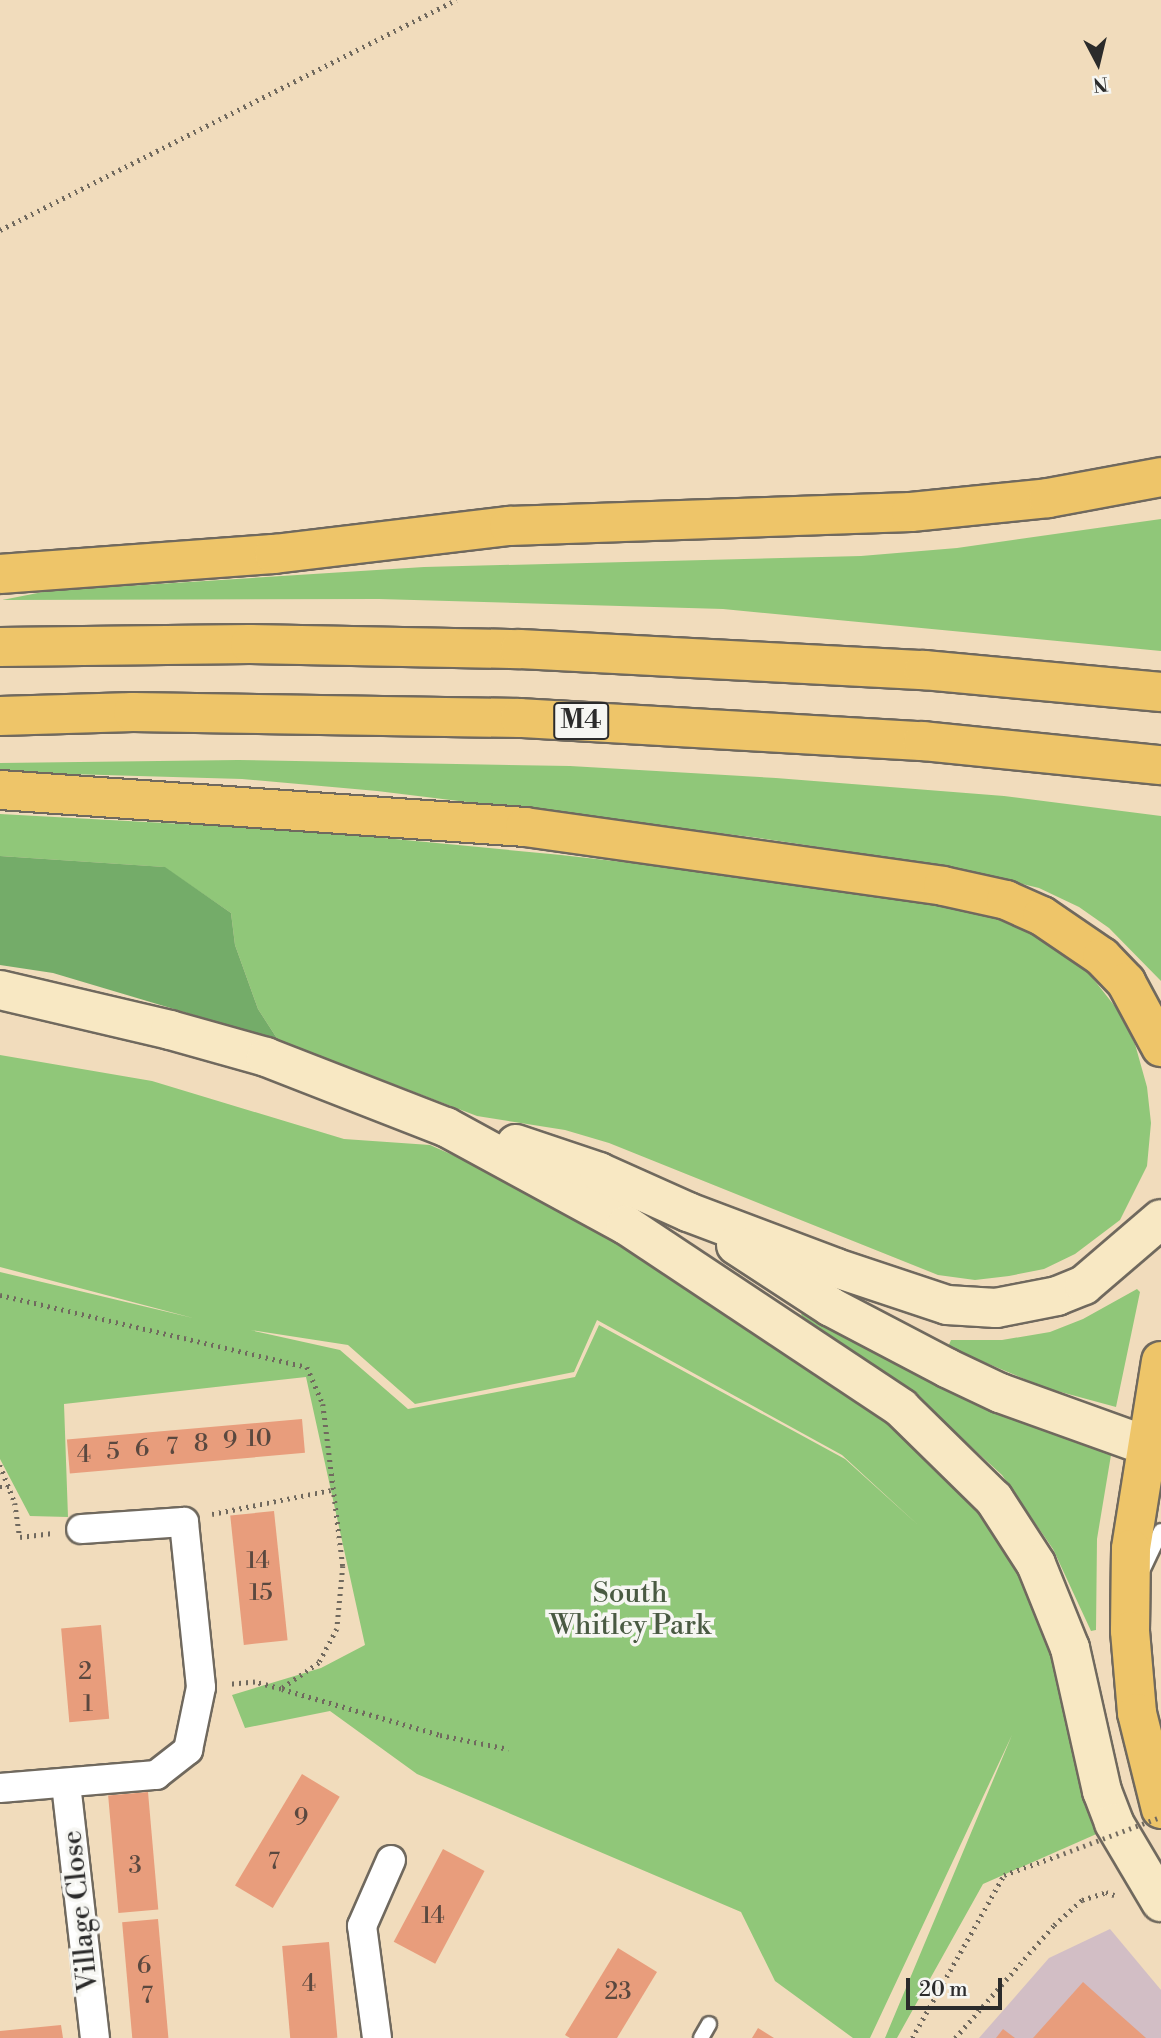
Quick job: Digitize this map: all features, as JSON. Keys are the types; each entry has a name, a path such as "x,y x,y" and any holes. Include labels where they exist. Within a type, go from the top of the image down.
{"highway":[{"path":"0,574 274,554 509,526 911,512 1048,498 1161,477"},
{"path":"0,646 250,644 520,649 925,670 1161,692"},
{"name":"M4","path":"0,716 133,712 520,718 923,741 1161,765"},
{"path":"0,790 525,827 968,892 1006,900 1077,937 1126,982 1161,1047"},
{"path":"1161,1361 1154,1448 1131,1549 1130,1595 1137,1713 1161,1809"}],"main road":[{"path":"0,990 170,1030 266,1058 446,1127 530,1148 599,1172 688,1212 918,1298 971,1307 1017,1305 1084,1285 1161,1219"},
{"path":"446,1127 686,1264 901,1408 966,1468 1023,1540 1051,1597 1070,1648 1102,1791 1114,1823 1161,1902"},
{"path":"688,1212 783,1277 914,1351 1000,1393 1154,1448"}],"street":[{"path":"0,1788 156,1774 188,1750 201,1687 184,1522 81,1529"},
{"name":"Village Close","path":"66,1784 95,2038"},
{"path":"377,2038 362,1926 391,1860"}],"lane":[{"path":"1130,1595 1161,1531"},
{"path":"701,2038 709,2024"}],"path":[{"path":"0,230 456,0"},
{"path":"0,1294 307,1367 323,1404 331,1490 343,1566 337,1629 319,1663 281,1689"},
{"path":"0,1465 10,1487 20,1537 81,1529"},
{"path":"0,1487 10,1487"},
{"path":"184,1522 258,1502 331,1490"},
{"path":"201,1687 255,1682 440,1735 509,1749"},
{"path":"912,2038 1004,1875 1161,1817"},
{"path":"955,2038 1054,1924 1082,1900 1106,1892 1117,1895"}],"shaded area":[{"path":"1110,1929 1161,1990 1161,2038 979,2038 1049,1958"}],"green space":[{"path":"1161,519 1161,651 723,609 379,599 2,600 48,591 424,567 861,556 957,548"},
{"path":"238,760 570,766 776,778 1004,796 1161,816 1161,981 1109,928 1079,907 1039,888 945,866 759,838 377,791 242,779 0,772 0,763"},
{"path":"0,814 311,831 561,855 914,895 975,911 1023,929 1059,949 1091,976 1117,1009 1135,1044 1147,1087 1151,1123 1147,1166 1120,1220 1075,1254 1044,1269 1009,1276 975,1280 938,1275 609,1143 565,1130 477,1116 278,1040 258,1009 235,945 231,913 164,867 0,856"},
{"path":"0,856 165,867 231,913 235,945 258,1009 278,1040 53,973 0,965"},
{"name":"South Whitley Park","path":"0,1055 152,1081 344,1139 430,1145 543,1195 638,1245 930,1447 1039,1589 1101,1832 983,1884 897,2038 885,2038 1012,1735 870,2038 853,2038 775,1981 741,1912 417,1774 330,1711 245,1728 232,1695 321,1668 365,1645 306,1377 64,1404 68,1517 30,1516 0,1459 0,1272 193,1318 0,1267","holes":["597,1320 842,1455 918,1525 845,1459 599,1325 575,1377 408,1409 340,1350 250,1330 348,1345 415,1404 574,1372"]},
{"path":"1137,1289 1140,1292 1116,1407 1046,1388 948,1347 951,1340 1002,1340 1050,1332 1083,1319"},
{"path":"808,1312 1108,1449 1111,1455 1097,1539 1096,1630 1091,1631 1053,1549 1002,1475 921,1401 804,1319 801,1314"}],"building":[{"path":"302,1419 305,1453 70,1473 67,1440"},
{"path":"274,1511 288,1640 244,1645 230,1516"},
{"path":"101,1625 109,1719 69,1722 61,1628"},
{"path":"302,1774 340,1797 273,1908 235,1885"},
{"path":"148,1792 158,1910 118,1913 108,1795"},
{"path":"443,1849 484,1871 435,1964 394,1942"},
{"path":"158,1919 168,2038 132,2038 122,1922"},
{"path":"329,1942 337,2038 290,2038 282,1946"},
{"path":"618,1948 657,1972 617,2038 570,2038 565,2035"},
{"path":"1083,1982 1146,2038 1033,2038"},
{"path":"61,2025 63,2038 0,2038 0,2031"},
{"path":"758,2028 774,2038 752,2038"},
{"path":"1003,2029 1015,2038 996,2038"}]}
